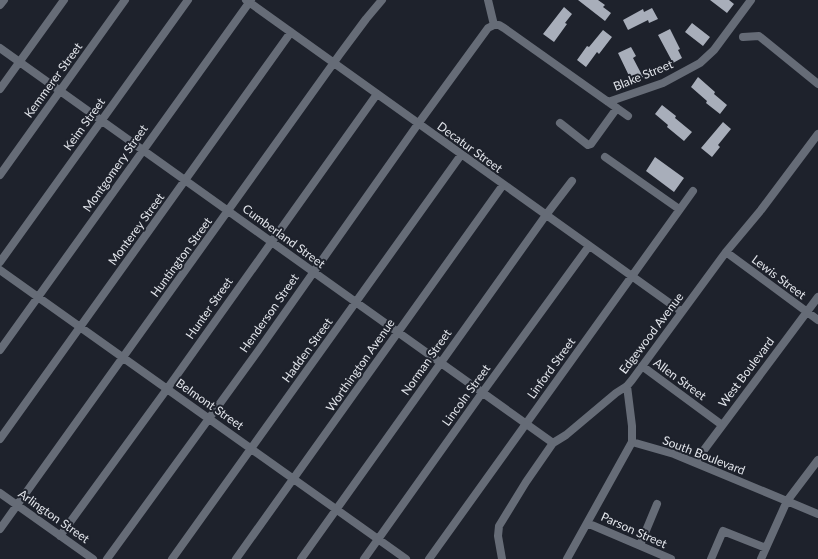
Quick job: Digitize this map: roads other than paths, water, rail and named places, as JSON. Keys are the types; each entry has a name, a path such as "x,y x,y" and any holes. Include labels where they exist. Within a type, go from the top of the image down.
{"street":[{"path":"0,5 4,0"},
{"path":"0,89 64,0"},
{"name":"Kemmerer Street","path":"0,175 125,0"},
{"name":"Keim Street","path":"0,262 188,0"},
{"name":"Huntington Street","path":"0,529 334,63 366,19 382,0"},
{"path":"488,0 494,25"},
{"name":"Blake Street","path":"608,102 663,83 700,63 714,50 751,0"},
{"name":"Decatur Street","path":"248,1 682,312"},
{"name":"Montgomery Street","path":"0,350 248,1"},
{"name":"Blake Street","path":"494,25 499,25 504,28 628,116"},
{"name":"Henderson Street","path":"107,559 208,418 258,352 418,124 488,28 494,25"},
{"name":"Monterey Street","path":"0,439 291,32"},
{"path":"743,37 760,36 818,84"},
{"name":"Cumberland Street","path":"0,48 553,443"},
{"name":"Hunter Street","path":"60,536 167,389 377,94"},
{"path":"560,123 588,145 617,108"},
{"name":"Edgewood Avenue","path":"502,559 498,536 500,526 526,482 553,443 566,435 616,393 627,386 726,252 761,210 818,134"},
{"name":"Hadden Street","path":"172,559 461,155"},
{"path":"605,157 679,210"},
{"name":"Norman Street","path":"301,559 440,362 572,181"},
{"name":"Worthington Avenue","path":"236,559 503,185"},
{"name":"Linford Street","path":"429,559 525,423 693,191"},
{"name":"Lincoln Street","path":"364,559 589,246"},
{"name":"Lewis Street","path":"726,252 818,320"},
{"name":"Belmont Street","path":"0,270 406,559"},
{"name":"West Boulevard","path":"695,462 818,297"},
{"name":"Allen Street","path":"642,366 722,425"},
{"path":"567,559 632,442 632,426 627,386"},
{"name":"South Boulevard","path":"632,442 674,454 695,462 818,514"},
{"path":"761,559 787,501 818,460"},
{"name":"Arlington Street","path":"0,493 93,559"},
{"path":"640,545 657,504"},
{"name":"Parson Street","path":"587,522 640,545 662,557 671,559"},
{"path":"711,559 723,531 766,548"}]}
